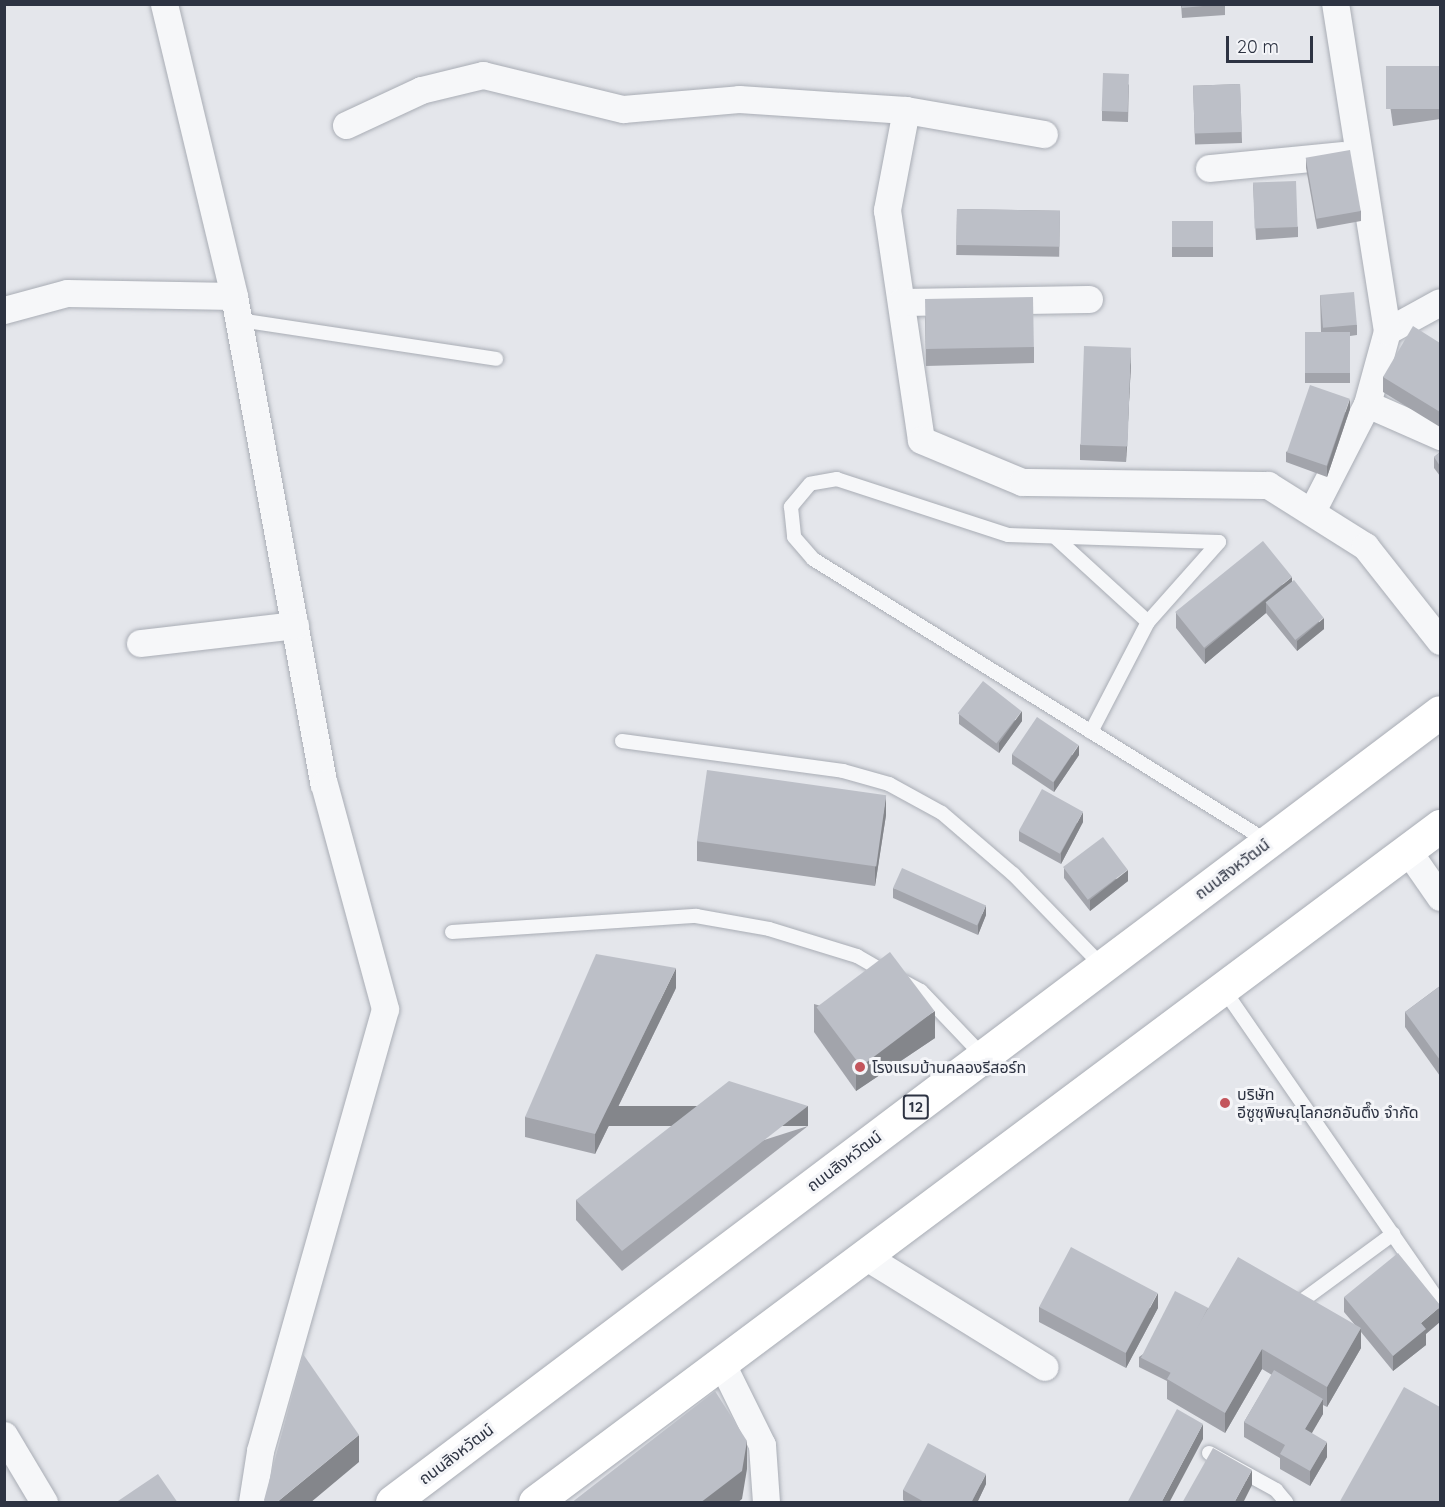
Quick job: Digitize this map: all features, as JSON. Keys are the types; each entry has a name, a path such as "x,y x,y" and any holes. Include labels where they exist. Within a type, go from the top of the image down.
{"main road":[{"name":"ถนนสิงหวัฒน์","path":"392,1503 1440,712"},
{"path":"535,1503 1440,826"}],"street":[{"path":"164,4 237,308 324,784 385,1009 263,1439 252,1503"},
{"path":"1313,509 1367,404 1387,331 1335,4"},
{"path":"346,125 422,90 483,75 623,109 739,99 906,110 1044,134"},
{"path":"906,110 887,210 921,440 1022,482 1268,485 1313,509 1365,546 1440,641"},
{"path":"1209,168 1358,151"},
{"path":"4,310 67,293 237,308"},
{"path":"901,302 1089,299"},
{"path":"1387,331 1440,302"},
{"path":"1367,404 1440,436"},
{"path":"140,643 295,626"},
{"path":"1408,851 1440,897"},
{"path":"866,1256 1045,1367"},
{"path":"722,1364 762,1445 766,1503"},
{"path":"4,1435 44,1503"}],"lane":[{"path":"237,308 496,359"},
{"path":"1091,732 1148,622 1219,542 1008,535 837,479 810,484 791,507 794,537 813,559 1091,732 1268,842"},
{"path":"1055,537 1148,622"},
{"path":"622,741 843,771 889,784 942,813 1012,874 1102,967"},
{"path":"452,932 696,916 769,928 856,956 921,991 983,1056"},
{"path":"1222,987 1440,1303"},
{"path":"1299,1303 1393,1234"},
{"path":"1209,1453 1276,1490 1286,1503"}],"building":[{"path":"1182,4 1224,4 1182,8"},
{"path":"1386,66 1440,66 1440,109 1386,109"},
{"path":"1103,73 1129,74 1128,112 1102,111"},
{"path":"1240,84 1242,132 1195,134 1193,86"},
{"path":"1350,150 1361,211 1316,219 1306,158"},
{"path":"1296,181 1298,227 1255,228 1253,183"},
{"path":"957,209 1060,211 1059,247 956,245"},
{"path":"1172,221 1213,221 1213,247 1172,247"},
{"path":"1354,292 1357,325 1323,328 1320,295"},
{"path":"1033,297 1034,347 926,349 925,299"},
{"path":"1413,326 1440,343 1440,412 1383,377"},
{"path":"1305,332 1350,332 1350,373 1305,373"},
{"path":"1084,346 1131,348 1128,447 1081,445"},
{"path":"1310,385 1350,399 1327,466 1287,452"},
{"path":"1440,452 1440,466 1434,457"},
{"path":"1263,541 1292,577 1204,648 1175,612"},
{"path":"1294,580 1324,618 1295,640 1266,602"},
{"path":"983,681 1022,711 996,743 958,713"},
{"path":"1037,717 1078,745 1053,782 1012,754"},
{"path":"707,770 886,795 876,866 697,841"},
{"path":"1042,789 1083,812 1060,854 1019,831"},
{"path":"1103,837 1128,870 1088,900 1063,867"},
{"path":"902,868 986,905 977,926 893,888"},
{"path":"890,952 935,1011 861,1066 817,1007"},
{"path":"596,954 676,968 595,1134 525,1117"},
{"path":"1440,986 1440,1060 1405,1012"},
{"path":"729,1081 808,1106 622,1251 576,1200"},
{"path":"1071,1247 1158,1293 1126,1353 1039,1307"},
{"path":"1398,1253 1440,1307 1421,1323 1426,1329 1393,1356 1344,1297"},
{"path":"1238,1257 1361,1328 1327,1387 1262,1349 1225,1413 1167,1379"},
{"path":"1175,1291 1208,1308 1174,1375 1141,1358"},
{"path":"303,1354 359,1435 276,1503 265,1503 264,1500"},
{"path":"1274,1370 1323,1399 1305,1429 1327,1442 1310,1471 1280,1454 1285,1445 1244,1422"},
{"path":"1404,1387 1440,1407 1440,1503 1339,1503"},
{"path":"715,1391 747,1441 742,1471 700,1503 571,1503"},
{"path":"1177,1409 1203,1424 1161,1503 1127,1503"},
{"path":"928,1443 986,1474 971,1503 926,1503 903,1490"},
{"path":"1213,1448 1252,1470 1234,1503 1182,1503"},
{"path":"158,1474 178,1503 115,1503"}],"place":[{"name":"โรงแรมบ้านคลองรีสอร์ท","path":"860,1067"},
{"name":"บริษัท อีซูซุพิษณุโลกฮกอันตึ๊ง จำกัด","path":"1225,1103"}]}
